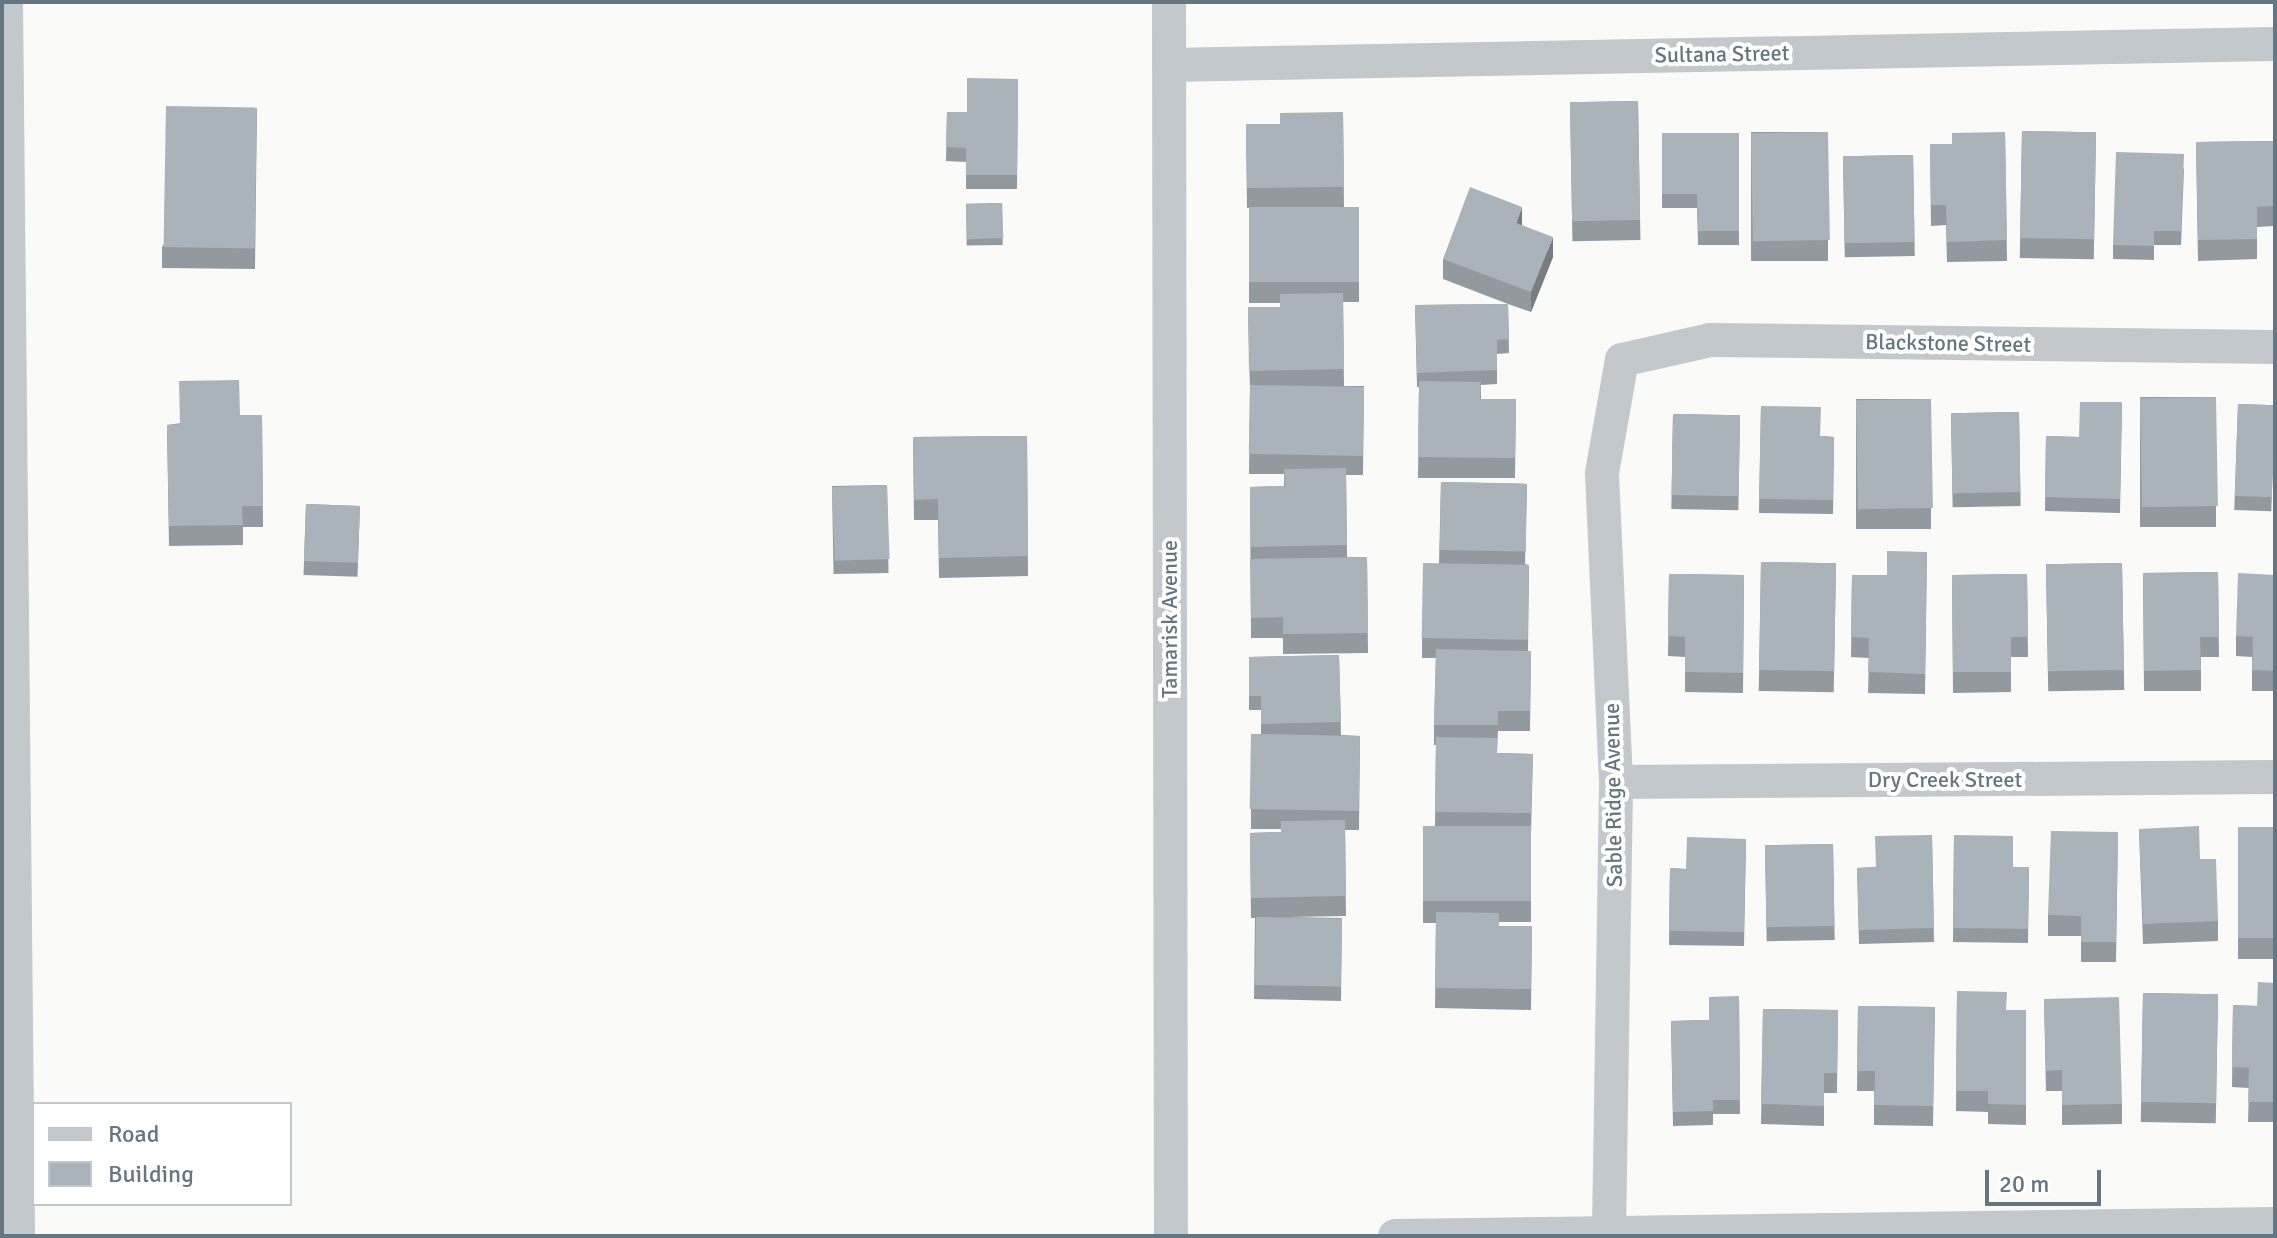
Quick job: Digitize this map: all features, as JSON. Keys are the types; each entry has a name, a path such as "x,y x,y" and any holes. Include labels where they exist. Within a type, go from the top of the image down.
{"street":[{"path":"6,2 18,1236"},
{"name":"Tamarisk Avenue","path":"1169,2 1171,1236"},
{"name":"Sultana Street","path":"1169,65 2275,44"},
{"name":"Blackstone Street","path":"1622,360 1710,340 2275,347"},
{"name":"Sable Ridge Avenue","path":"1609,1232 1616,782 1602,473 1622,360"},
{"name":"Dry Creek Street","path":"1616,782 2275,777"},
{"path":"1395,1236 2275,1224"}],"building":[{"path":"967,78 1018,79 1017,175 966,175 966,148 946,147 947,112 967,112"},
{"path":"1638,101 1640,220 1572,221 1570,102"},
{"path":"166,106 257,108 255,249 164,247"},
{"path":"1343,112 1344,187 1247,188 1246,124 1280,124 1280,113"},
{"path":"2022,131 2096,132 2094,239 2020,238"},
{"path":"1828,132 1830,240 1753,241 1751,133"},
{"path":"2005,132 2007,240 1947,242 1946,205 1931,205 1930,144 1952,144 1952,133"},
{"path":"1662,133 1739,133 1739,231 1698,231 1697,194 1662,194"},
{"path":"2273,141 2274,206 2257,207 2257,239 2198,240 2196,142"},
{"path":"2116,152 2184,154 2181,231 2154,231 2154,246 2113,245"},
{"path":"1913,155 1915,242 1845,243 1843,156"},
{"path":"1470,187 1522,207 1516,223 1553,237 1531,292 1443,259"},
{"path":"1002,203 1003,238 967,239 966,204"},
{"path":"1249,207 1359,207 1359,282 1249,282"},
{"path":"1343,293 1344,369 1249,371 1248,307 1280,307 1280,294"},
{"path":"1508,304 1509,339 1497,340 1497,370 1417,373 1415,305"},
{"path":"239,380 240,415 262,415 263,506 242,506 243,525 169,526 167,425 180,424 179,381"},
{"path":"1419,381 1481,382 1480,399 1516,399 1515,458 1418,457"},
{"path":"1250,385 1364,387 1363,456 1249,454"},
{"path":"2216,397 2218,506 2142,507 2140,398"},
{"path":"1931,399 1933,508 1858,509 1856,400"},
{"path":"2080,402 2122,402 2120,499 2045,497 2046,436 2079,437"},
{"path":"2238,404 2275,405 2272,497 2235,496"},
{"path":"1761,406 1821,407 1820,436 1834,437 1833,500 1759,499"},
{"path":"2019,412 2020,492 1952,493 1951,413"},
{"path":"1673,414 1740,415 1739,496 1672,495"},
{"path":"1027,436 1028,556 939,558 938,499 914,500 913,437"},
{"path":"1346,468 1347,545 1251,547 1250,487 1285,486 1284,469"},
{"path":"1441,482 1527,484 1526,551 1440,550"},
{"path":"887,485 890,559 835,561 832,487"},
{"path":"306,504 360,506 358,563 304,561"},
{"path":"1887,551 1927,552 1925,674 1868,672 1869,638 1851,637 1852,575 1887,575"},
{"path":"1367,557 1368,633 1283,634 1283,617 1251,618 1250,559"},
{"path":"1761,562 1836,563 1834,671 1759,670"},
{"path":"1423,563 1529,565 1528,640 1422,638"},
{"path":"2122,563 2124,670 2048,671 2046,564"},
{"path":"2218,572 2219,637 2200,637 2201,670 2144,671 2143,573"},
{"path":"2238,573 2275,575 2275,671 2252,670 2253,637 2236,636"},
{"path":"1669,574 1744,575 1743,673 1685,672 1685,637 1668,636"},
{"path":"2027,574 2028,637 2011,637 2011,672 1953,672 1952,575"},
{"path":"1436,649 1531,651 1530,711 1498,711 1498,725 1434,725"},
{"path":"1339,655 1341,722 1261,724 1261,696 1249,696 1249,657"},
{"path":"1251,734 1360,736 1359,811 1250,809"},
{"path":"1436,737 1497,738 1497,753 1533,754 1531,813 1435,812"},
{"path":"1345,820 1346,896 1251,898 1250,833 1281,832 1281,821"},
{"path":"1423,826 1531,826 1531,901 1423,901"},
{"path":"2199,826 2200,859 2216,859 2218,921 2143,924 2139,829"},
{"path":"2238,827 2275,827 2275,938 2238,938"},
{"path":"2051,831 2118,832 2116,942 2081,942 2081,916 2048,915"},
{"path":"1932,835 1934,928 1859,930 1857,868 1876,867 1875,836"},
{"path":"1954,835 2013,836 2013,867 2029,867 2028,929 1953,928"},
{"path":"1687,837 1746,839 1744,932 1669,931 1670,868 1686,869"},
{"path":"1833,844 1834,926 1766,927 1765,845"},
{"path":"1436,912 1499,913 1499,926 1532,926 1531,989 1435,988"},
{"path":"1256,917 1342,919 1341,986 1255,985"},
{"path":"2258,982 2275,983 2275,1102 2248,1102 2249,1068 2232,1067 2233,1005 2257,1006"},
{"path":"1957,991 2007,992 2006,1010 2026,1010 2026,1105 1988,1104 1988,1091 1956,1091"},
{"path":"2143,993 2218,994 2216,1103 2141,1102"},
{"path":"1739,996 1740,1100 1713,1100 1713,1111 1673,1112 1671,1021 1709,1020 1709,997"},
{"path":"2119,997 2122,1104 2062,1105 2062,1070 2046,1071 2044,999"},
{"path":"1858,1006 1935,1007 1933,1106 1874,1105 1875,1071 1857,1071"},
{"path":"1763,1009 1838,1010 1837,1073 1824,1073 1824,1106 1761,1104"}]}
